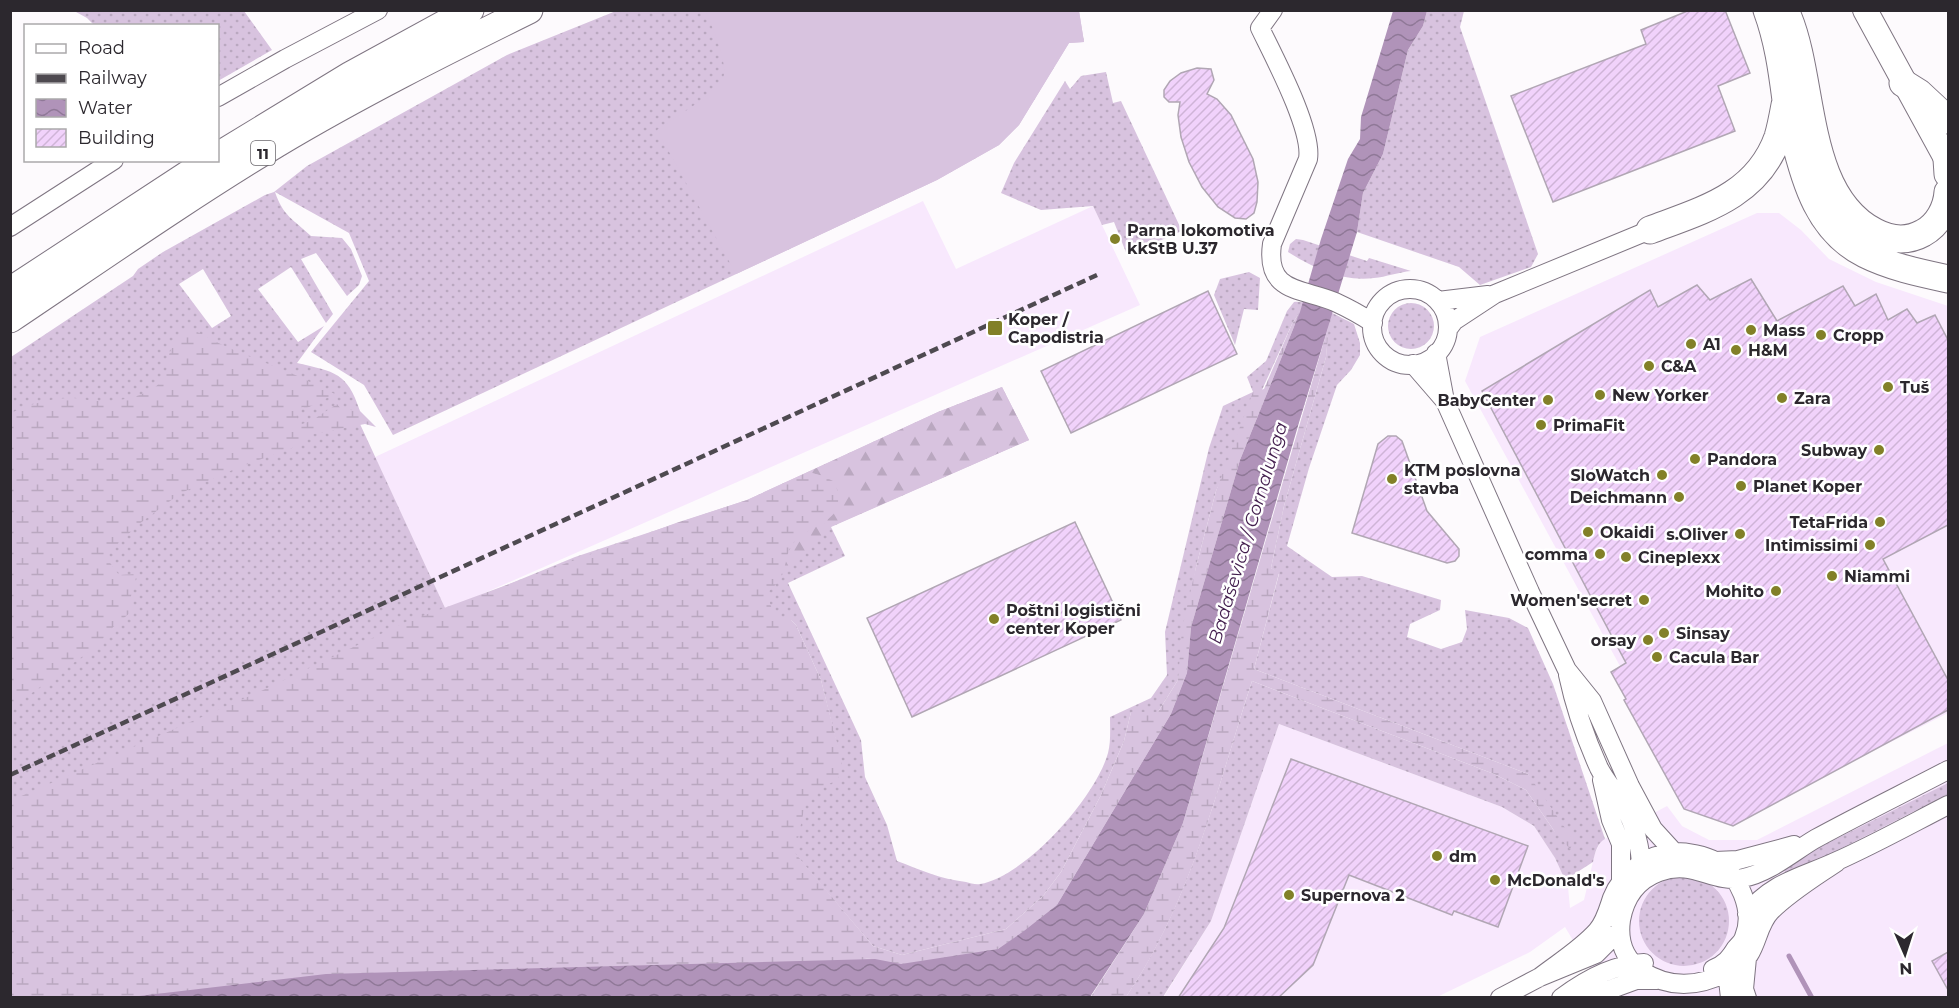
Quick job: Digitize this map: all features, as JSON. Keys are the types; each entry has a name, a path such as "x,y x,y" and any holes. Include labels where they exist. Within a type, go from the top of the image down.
{"highway":[{"name":"11","path":"219,155 351,75 470,10"},
{"name":"11","path":"10,319 276,144 439,55 529,10"},
{"path":"1767,10 1777,38 1786,101 1800,161 1811,196 1824,218 1863,253 1889,264 1948,279"},
{"path":"1785,10 1800,55 1823,165 1846,209 1869,229 1884,236 1896,239 1910,237 1923,233 1934,225 1944,210 1948,192"},
{"path":"1904,83 1919,93 1948,120"},
{"path":"1650,230 1727,197 1755,177 1766,162 1778,138 1786,101"},
{"path":"10,291 207,162"}],"main road":[{"path":"1865,10 1948,165"}],"street":[{"path":"219,97 285,59 378,10"},
{"path":"1273,10 1260,28 1306,130 1310,148 1308,159 1272,244 1269,260 1278,279 1287,287 1335,302 1373,323"},
{"path":"10,227 111,162"},
{"path":"1448,329 1446,314 1438,301 1425,292 1411,289 1396,292 1383,300 1376,311 1373,323 1373,333 1381,350 1394,361 1413,364 1426,361 1443,345 1448,329 1454,321 1496,294 1650,230"},
{"path":"1438,301 1496,294"},
{"path":"1335,302 1383,300"},
{"path":"1437,353 1445,401 1567,670 1593,702 1630,786 1653,829 1674,852"},
{"path":"1413,364 1445,401"},
{"path":"1567,670 1574,707 1600,770 1623,805 1636,836 1641,863 1641,883"},
{"path":"1540,977 1597,931 1606,918 1621,881 1621,844 1604,794 1600,770"},
{"path":"1659,980 1632,963 1621,942 1620,930 1627,900 1633,889 1641,883 1659,872 1682,868 1734,879 1755,874 1816,839 1948,770"},
{"path":"1747,914 1766,893 1784,883 1837,862 1948,805"},
{"path":"1621,881 1641,863 1674,852 1728,862 1816,839"},
{"path":"1715,861 1734,879 1743,893 1747,914 1745,936 1727,967 1730,998"},
{"path":"1747,998 1744,989 1747,958 1762,923 1770,912 1837,862"},
{"path":"1500,998 1540,977 1596,954 1620,930"},
{"path":"1680,985 1713,979 1727,967 1747,958"},
{"path":"1561,998 1576,986 1605,972 1632,963 1647,963 1665,971 1689,975 1727,967"},
{"path":"1587,998 1636,980 1659,980 1680,985 1702,998"}],"shaded area":[{"path":"923,201 956,269 1093,206 1140,305 446,610 375,457"},
{"name":"Planet Koper","path":"1757,213 1779,213 1801,230 1829,259 1876,282 1948,306 1948,713 1767,805 1677,771 1465,381 1480,337"},
{"path":"1279,724 1502,807 1534,826 1555,858 1568,887 1570,908 1584,900 1595,853 1601,841 1667,806 1682,826 1709,840 1757,840 1948,743 1948,997 1607,997 1565,927 1530,952 1437,997 1163,998 1211,921"}],"green space":[{"path":"244,11 272,50 219,80 219,24 93,24 76,12"},
{"path":"616,11 1079,11 1084,42 1069,43 1019,125 999,145 937,180 393,435 364,385 311,352 369,281 349,233 275,192 285,212 311,236 342,238 351,249 362,276 359,285 347,296 316,253 301,259 333,314 326,323 291,267 258,289 298,342 324,326 297,363 330,372 338,376 350,388 360,411 354,411 446,610 575,557 747,500 938,412 1002,387 1029,440 831,527 845,556 788,583 861,740 865,777 887,825 897,861 948,879 975,884 998,878 1038,851 1074,812 1089,791 1108,753 1110,717 1151,698 1167,675 1165,632 1209,448 1223,406 1253,392 1247,377 1266,361 1287,311 1294,302 1301,302 1325,310 1354,324 1360,343 1360,355 1351,370 1337,385 1309,468 1287,546 1332,577 1362,576 1441,600 1440,610 1410,624 1407,637 1441,649 1462,642 1467,629 1465,610 1509,618 1528,628 1553,684 1605,839 1598,846 1593,862 1565,880 1555,858 1534,826 1502,807 1279,724 1211,921 1163,997 1126,997 1168,923 1185,884 1214,804 1252,681 1494,774 1526,790 1555,832 1528,774 1254,669 1279,574 1271,568 1284,506 1326,357 1328,328 1300,419 1090,997 11,998 11,357 133,276 138,269 163,252 274,192 307,166 507,55","holes":["203,269 231,316 212,328 179,284","1298,315 1187,673 1171,714 1057,905 998,949 864,958 795,854 873,946 902,955 1006,929 1043,896 1061,872 1101,795 1124,741 1131,712 1158,712 1178,680 1196,567 1216,491","791,620 796,625 821,680 839,753"]},
{"path":"706,11 1079,11 1084,42 1069,43 1019,125 999,145 937,180 736,274 657,130 712,91 723,78 722,54"},
{"path":"1427,11 1464,11 1460,27 1538,254 1531,267 1480,285 1459,267 1357,232 1363,193 1383,154 1408,50 1423,26"},
{"path":"1106,72 1113,103 1121,101 1182,231 1127,255 1114,222 1102,225 1093,206 1041,210 1001,193 1014,163 1065,81 1070,89 1081,76"},
{"path":"1296,239 1367,261 1369,258 1411,271 1362,279 1340,276 1318,268 1288,252 1290,244"},
{"path":"1249,272 1260,278 1258,310 1244,309 1235,345 1214,295 1220,279"},
{"path":"1411,303 1427,310 1434,326 1427,342 1411,349 1395,342 1388,326 1395,310"},
{"path":"1300,312 1240,460 1191,627 1187,673 1171,714 1057,905 1027,930 998,949 901,964 865,958 885,997 11,997 10,801 261,691 406,622 676,523 747,500 808,472 835,482 838,494 836,511 831,517 793,541 781,578 768,592 768,596 771,607 780,620 789,618 796,625 821,680 842,762 838,780 817,789 806,800 795,853 873,946 902,955 1006,929 1043,896 1061,872 1101,795 1124,741 1131,712 1158,712 1178,680 1182,629 1216,491 1253,392 1264,389 1292,324"},
{"path":"1329,324 1326,357 1284,506 1271,568 1279,573 1254,669 1528,774 1574,841 1570,849 1555,832 1526,790 1494,774 1252,681 1200,845 1168,924 1126,997 1090,998 1144,914 1183,823"},
{"path":"191,328 228,347 335,394 305,409 303,407 296,413 299,425 311,421 337,404 341,409 360,411 376,427 365,424 313,434 300,445 237,468 181,493 139,524 105,556 119,575 137,574 131,596 131,612 112,628 97,646 11,708 11,413 49,400 73,398 113,401 147,392 164,379 172,349"},
{"path":"1002,387 1029,440 830,527 780,580 793,544 804,533 825,523 823,476 808,472 938,412"},
{"path":"1948,783 1948,794 1787,876 1782,866"},
{"path":"1684,876 1709,884 1721,896 1729,921 1721,946 1709,958 1684,966 1659,958 1647,946 1639,921 1647,896 1659,884"}],"water":[{"name":"Badaševica / Cornalunga","path":"1393,11 1427,11 1423,26 1408,50 1383,154 1363,193 1357,232 1300,419 1183,823 1144,914 1090,997 122,998 326,974 875,959 901,964 998,949 1024,931 1057,905 1171,714 1187,673 1191,627 1240,460 1300,312 1321,239 1348,159 1360,139 1361,117"}],"building":[{"path":"1690,10 1725,10 1750,73 1718,86 1735,131 1553,202 1511,96 1646,44 1641,30"},
{"path":"1197,68 1211,69 1214,80 1207,94 1217,99 1231,115 1253,159 1258,182 1257,202 1254,213 1246,219 1235,218 1218,207 1202,187 1189,162 1181,137 1178,115 1180,102 1169,102 1164,97 1164,90 1170,81 1181,73"},
{"name":"Planet Koper","path":"1751,279 1777,321 1843,286 1855,306 1876,294 1888,320 1907,309 1917,323 1935,315 1948,340 1948,525 1883,559 1948,680 1948,710 1733,826 1684,809 1611,672 1626,663 1482,391 1650,290 1658,307 1697,285 1710,300"},
{"path":"1208,291 1237,354 1071,433 1041,371"},
{"name":"KTM poslovna stavba","path":"1388,436 1396,436 1402,441 1427,511 1459,549 1459,556 1455,561 1447,563 1352,533 1378,444"},
{"name":"Poštni logistični center Koper","path":"1075,522 1121,620 912,717 867,618"},
{"name":"Supernova 2","path":"1291,759 1528,846 1498,927 1454,911 1452,915 1349,875 1313,965 1278,998 1178,998 1224,928"},
{"path":"1948,952 1948,990 1932,961"}],"waterway":[{"path":"1789,956 1812,998"}],"railway":[{"path":"10,775 1097,275"}],"place":[{"name":"Parna lokomotiva kkStB U.37","path":"1115,239"},
{"name":"Koper / Capodistria","path":"995,328"},
{"name":"Mass","path":"1751,330"},
{"name":"Cropp","path":"1821,335"},
{"name":"A1","path":"1691,344"},
{"name":"H&M","path":"1736,350"},
{"name":"C&A","path":"1649,366"},
{"name":"Tuš","path":"1888,387"},
{"name":"New Yorker","path":"1600,395"},
{"name":"Zara","path":"1782,398"},
{"name":"BabyCenter","path":"1548,400"},
{"name":"PrimaFit","path":"1541,425"},
{"name":"Subway","path":"1879,450"},
{"name":"Pandora","path":"1695,459"},
{"name":"SloWatch","path":"1662,475"},
{"name":"KTM poslovna stavba","path":"1392,479"},
{"name":"Planet Koper","path":"1741,486"},
{"name":"Deichmann","path":"1679,497"},
{"name":"TetaFrida","path":"1880,522"},
{"name":"Okaidi","path":"1588,532"},
{"name":"s.Oliver","path":"1740,534"},
{"name":"Intimissimi","path":"1870,545"},
{"name":"comma","path":"1600,554"},
{"name":"Cineplexx","path":"1626,557"},
{"name":"Niammi","path":"1832,576"},
{"name":"Mohito","path":"1776,591"},
{"name":"Women'secret","path":"1644,600"},
{"name":"Poštni logistični center Koper","path":"994,619"},
{"name":"Sinsay","path":"1664,633"},
{"name":"orsay","path":"1648,640"},
{"name":"Cacula Bar","path":"1657,657"},
{"name":"dm","path":"1437,856"},
{"name":"McDonald's","path":"1495,880"},
{"name":"Supernova 2","path":"1289,895"}]}
